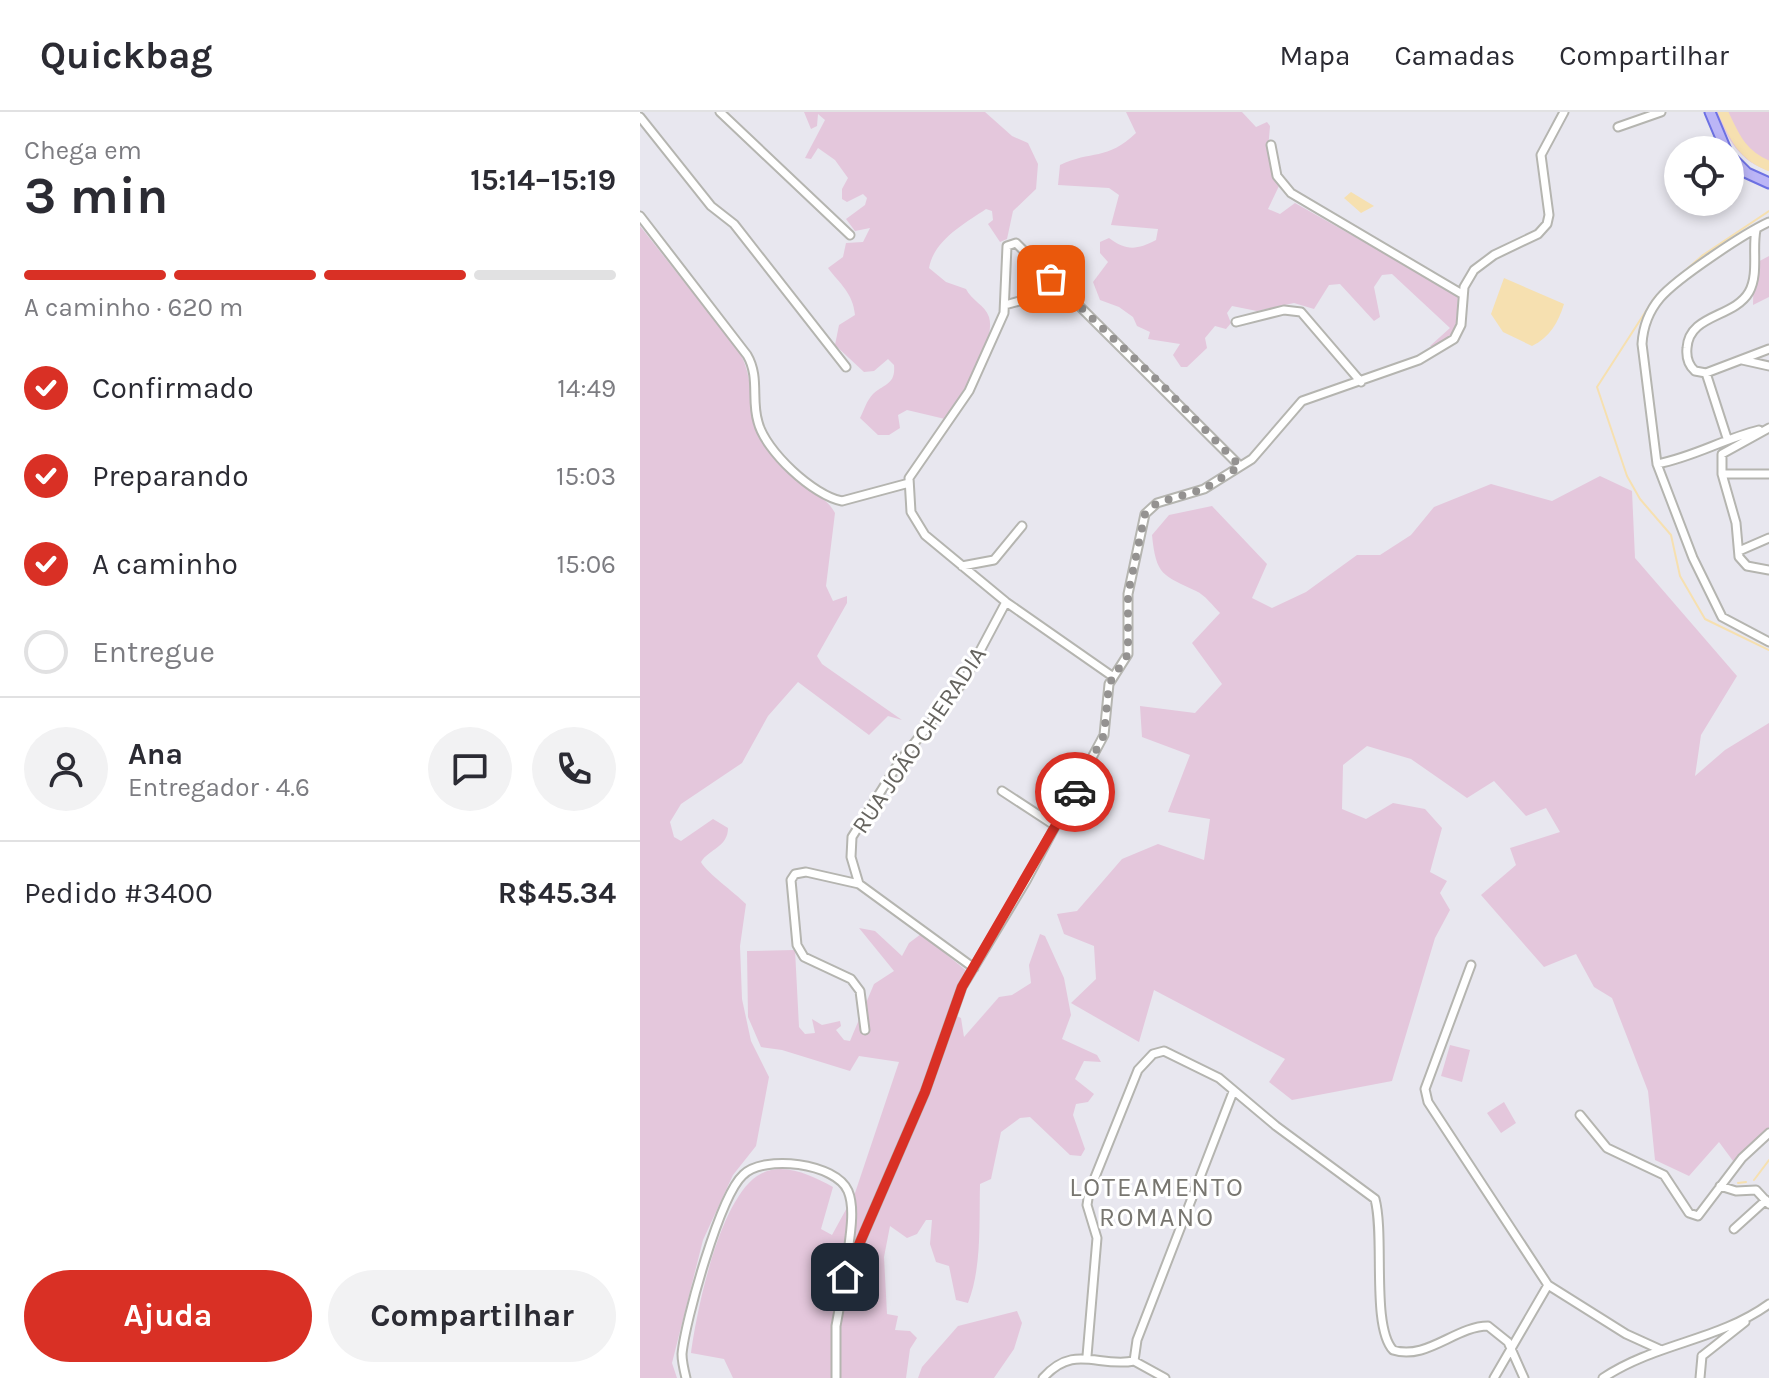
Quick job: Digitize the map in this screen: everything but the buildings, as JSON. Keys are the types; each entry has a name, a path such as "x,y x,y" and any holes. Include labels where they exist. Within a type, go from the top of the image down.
{"main road":[{"path":"1712,112 1721,136"},
{"path":"1744,170 1769,180"}],"street":[{"path":"720,112 850,235"},
{"path":"845,1277 925,1092 962,987 1031,873 1104,735 1107,692 1112,676 1128,654 1128,594 1145,514 1157,503 1204,489 1240,466 1262,450 1302,401 1431,355 1454,339 1461,325 1462,294 1480,264 1531,238 1547,224 1549,215 1541,155 1564,112"},
{"path":"1618,127 1661,112"},
{"path":"1712,112 1739,163 1769,180"},
{"path":"640,117 711,206 734,224 846,367"},
{"path":"1271,145 1277,176 1291,193 1462,294"},
{"path":"640,216 753,365 757,420 762,433 798,477 832,499 842,501 909,483"},
{"path":"1769,222 1736,239 1661,297 1643,328 1642,367 1657,464 1675,516 1718,610 1729,622 1769,642"},
{"path":"1756,230 1751,288 1734,307 1704,321 1688,338 1690,368 1706,373 1769,349"},
{"path":"1112,676 1006,602 925,535 911,512 909,483 918,461 969,391 1005,305 1007,246 1012,243 1020,247 1240,466"},
{"path":"1005,305 1030,298 1067,295"},
{"path":"1236,322 1284,310 1301,312 1361,382"},
{"path":"1740,359 1769,366"},
{"path":"1706,373 1727,438"},
{"path":"1657,464 1697,455 1727,438 1767,429"},
{"path":"1767,429 1722,454 1722,474 1736,523 1741,561 1747,566 1769,570"},
{"path":"1722,474 1769,474"},
{"path":"962,566 994,560 1022,526"},
{"path":"1739,551 1769,538"},
{"name":"RUA JOÃO CHERADIA","path":"859,884 851,857 852,837 861,819 900,761 964,681 1006,602"},
{"path":"1002,791 1054,825"},
{"path":"865,1030 860,991 851,979 804,957 797,945 791,880 795,874 806,872 859,884 974,968"},
{"path":"1471,965 1425,1096 1442,1129 1548,1285 1626,1334 1659,1349"},
{"path":"1087,1356 1097,1238 1087,1205 1089,1192 1138,1070 1153,1054 1170,1052 1219,1078 1233,1092 1375,1199 1381,1226 1382,1325 1393,1350 1406,1353 1422,1350 1478,1326 1496,1330 1511,1348 1524,1378"},
{"path":"1134,1361 1150,1303 1233,1092"},
{"path":"1580,1115 1607,1148 1664,1175 1689,1213 1698,1216 1720,1186 1769,1133"},
{"path":"686,1378 683,1347 712,1232 741,1176 756,1165 776,1161 808,1167 841,1181 848,1192 851,1207 845,1277 836,1326 836,1378"},
{"path":"1720,1186 1756,1190 1768,1202 1734,1229"},
{"path":"1494,1378 1548,1285"},
{"path":"1702,1356 1769,1304"},
{"path":"1603,1378 1630,1360 1695,1340 1753,1315"},
{"path":"1705,1336 1713,1348"},
{"path":"1695,1340 1702,1356 1700,1378"},
{"path":"1043,1378 1066,1361 1087,1356 1118,1364 1134,1361 1165,1378"}],"shaded area":[{"path":"804,112 985,112 1012,136 1028,143 1038,164 1036,189 1013,211 1007,239 1000,242 988,224 993,220 992,211 986,209 943,241 932,258 929,268 946,282 966,289 987,313 990,328 975,370 945,419 907,410 898,415 900,428 889,435 878,435 860,418 871,396 893,377 894,365 888,359 874,371 864,372 835,345 839,325 855,315 849,295 828,268 843,257 846,243 863,242 870,228 855,231 846,219 865,205 867,198 863,194 847,202 842,199 842,189 848,178 835,160 818,148 811,159 805,158 825,120 818,114 817,126 811,129"},
{"path":"1126,112 1242,112 1256,127 1267,122 1270,126 1268,150 1279,186 1268,209 1280,214 1295,203 1458,295 1456,332 1435,348 1430,346 1450,328 1392,274 1382,275 1374,287 1380,317 1374,321 1340,284 1329,285 1314,309 1294,303 1257,311 1232,306 1227,313 1231,323 1226,329 1215,326 1205,338 1207,348 1187,367 1181,367 1173,355 1180,344 1148,339 1150,332 1137,326 1133,317 1119,307 1100,300 1093,282 1108,262 1100,253 1100,242 1109,238 1126,247 1143,246 1156,240 1158,229 1111,225 1119,195 1109,188 1058,185 1060,165 1116,148 1136,133"},
{"path":"1717,112 1769,112 1769,170 1744,157 1744,136 1728,136"},
{"path":"1351,192 1374,206 1361,213 1344,198"},
{"path":"640,226 740,353 748,376 755,420 769,449 789,473 826,501 835,513 826,586 833,601 847,596 847,603 817,656 822,664 902,720 888,716 869,735 798,682 768,716 742,763 681,804 670,822 674,837 681,841 713,819 728,828 722,844 701,862 746,904 740,946 742,999 751,1041 769,1077 756,1146 733,1175 703,1240 672,1363 677,1378 640,1378"},
{"path":"1769,256 1769,297 1753,305 1754,264"},
{"path":"1504,278 1564,304 1552,329 1532,346 1503,332 1491,314"},
{"path":"1600,476 1632,491 1635,558 1737,676 1701,735 1695,776 1725,750 1769,723 1769,1133 1736,1165 1719,1142 1689,1176 1655,1160 1648,1091 1612,998 1594,987 1576,954 1544,967 1481,895 1516,865 1510,848 1560,832 1546,808 1526,816 1494,781 1467,798 1411,759 1367,746 1343,765 1342,809 1366,819 1393,803 1425,809 1442,828 1430,872 1447,881 1440,893 1450,910 1435,938 1392,1081 1292,1100 1269,1082 1285,1059 1154,990 1139,1042 1071,1003 1096,979 1094,946 1064,934 1057,914 1077,911 1122,859 1158,844 1204,860 1210,819 1168,812 1190,755 1142,737 1140,706 1195,713 1222,684 1192,643 1220,613 1206,598 1163,572 1156,559 1152,535 1169,515 1212,506 1267,564 1252,598 1272,608 1306,592 1357,555 1380,555 1411,535 1434,507 1491,484 1552,501"},
{"path":"859,928 875,931 902,956 909,943 921,934 968,972 948,1012 961,1018 964,1037 999,997 1012,995 1031,983 1029,965 1040,934 1045,936 1064,978 1071,1015 1062,1039 1097,1055 1101,1062 1084,1061 1075,1079 1094,1094 1088,1102 1076,1104 1073,1115 1085,1149 1081,1156 1070,1155 1030,1117 1020,1118 1001,1132 991,1179 980,1184 978,1260 968,1303 956,1300 949,1266 936,1262 930,1244 932,1220 926,1220 917,1234 907,1238 890,1226 884,1257 887,1314 898,1316 895,1330 910,1331 917,1338 910,1349 906,1378 733,1378 724,1359 691,1353 704,1285 732,1208 757,1176 776,1169 796,1171 833,1187 821,1229 832,1235 855,1193 899,1062 859,1056 850,1071 782,1050 761,1047 748,1017 747,951 795,950 799,1027 805,1034 815,1033 812,1019 822,1025 840,1021 841,1026 836,1030 844,1040 850,1041 874,984 894,971"},
{"path":"1450,1045 1470,1050 1462,1082 1441,1076"},
{"path":"1504,1102 1516,1123 1501,1133 1487,1113"},
{"path":"1017,1311 1022,1323 1014,1349 994,1378 918,1378 922,1367 958,1326"}],"waterway":[{"path":"1723,112 1746,151 1769,166"},
{"path":"1769,211 1703,255 1655,297 1597,387 1627,476 1640,499 1671,535 1680,576 1705,619 1769,650"},
{"path":"1754,1180 1769,1160"},
{"path":"1738,1183 1746,1182"}],"way so far":[{"path":"1051,279 1160,383 1240,466 1204,489 1157,503 1145,514 1128,594 1128,654 1112,676 1107,692 1104,735 1075,792"}],"district":[{"name":"LOTEAMENTO ROMANO","path":"1157,1202"}],"route":[{"path":"845,1277 893,1168 905,1132 925,1092 962,987 1075,792"}]}
